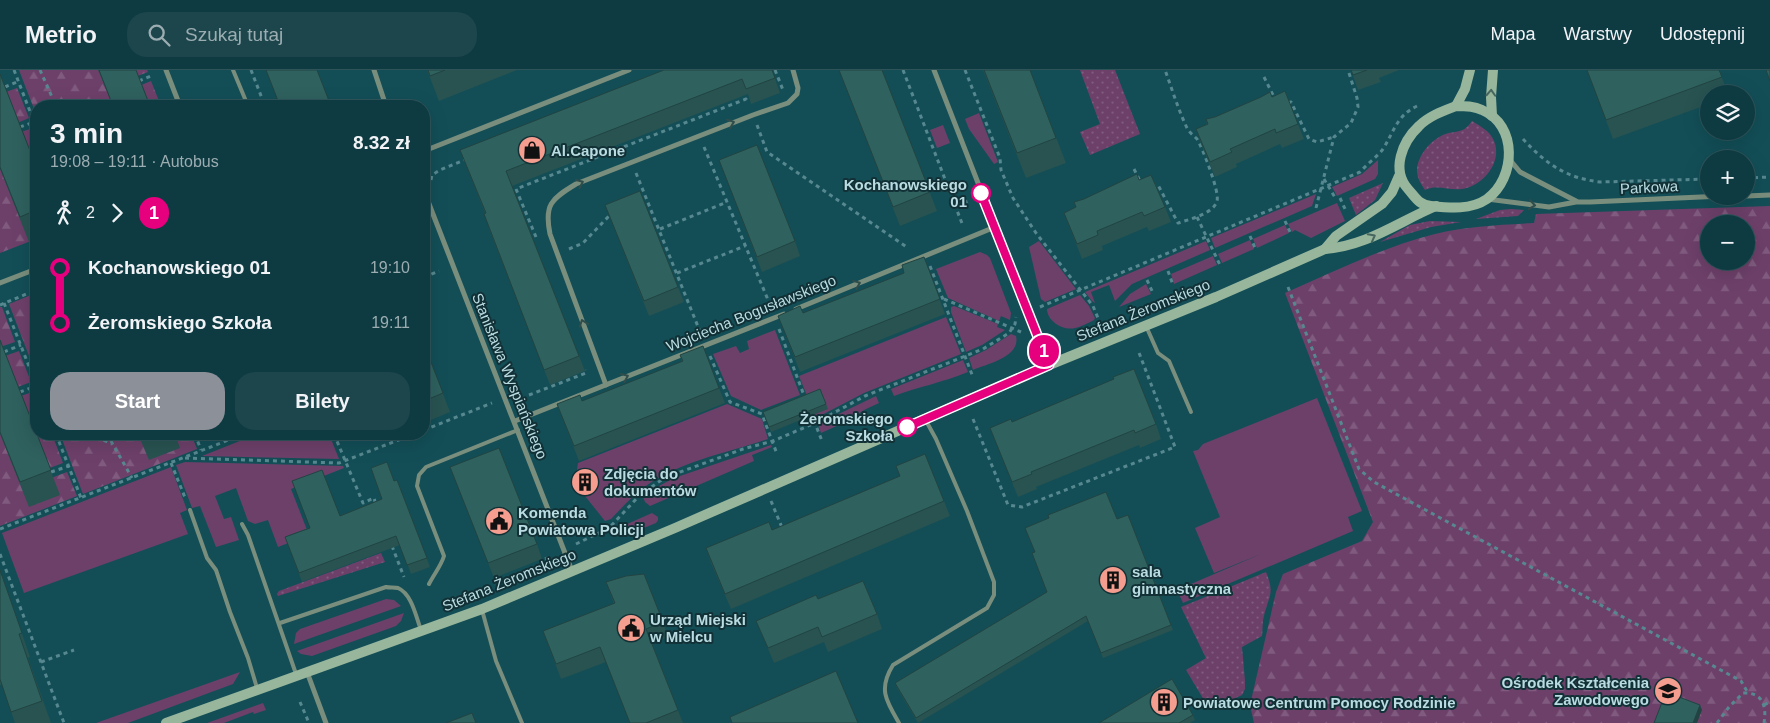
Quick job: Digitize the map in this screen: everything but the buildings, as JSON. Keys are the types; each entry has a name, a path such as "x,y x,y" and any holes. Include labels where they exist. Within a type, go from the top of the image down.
{"street":[{"path":"166,70 178,100"},
{"path":"374,70 384,100"},
{"path":"430,149 629,70"},
{"path":"606,385 550,234 547,218 549,208 558,195 576,184 788,103 797,94 798,88 792,70"},
{"path":"934,70 1049,365"},
{"path":"1456,106 1465,89 1470,70"},
{"path":"1492,116 1493,70"},
{"path":"1456,106 1468,106 1482,110 1492,116 1506,136 1509,148 1506,172 1497,188 1487,199 1471,206 1452,208 1423,205 1416,200 1399,176 1398,168 1406,143 1418,126 1437,114 1456,106"},
{"path":"1509,160 1520,172 1576,202"},
{"name":"Stefana Żeromskiego","path":"1325,249 1336,236 1382,204 1392,192 1399,176"},
{"path":"1755,196 1770,195"},
{"name":"Parkowa","path":"1487,199 1549,207 1576,202 1700,197"},
{"name":"Stanisława Wyspiańskiego","path":"430,206 573,571"},
{"name":"Stefana Żeromskiego","path":"166,723 421,630 482,610 766,489 1049,365 1146,326 1325,249 1341,248 1362,242 1413,215 1436,206"},
{"name":"Wojciecha Bogusławskiego","path":"515,421 996,228"},
{"path":"0,283 30,271"},
{"path":"302,674 326,723"}],"lane":[{"path":"233,70 246,100"},
{"path":"1146,326 1158,352 1169,361 1190,412"},
{"path":"899,723 887,702 884,691 886,676 893,664 986,608 994,595 994,582 967,511 936,439 925,419"},
{"path":"429,584 444,556 417,486 419,475 426,467 518,430"},
{"path":"190,510 207,558 216,570 258,690"},
{"path":"242,524 302,674"},
{"path":"280,623 386,587 397,588 406,595 421,630"},
{"path":"482,610 496,660 522,723"}],"path":[{"path":"14,70 30,111"},
{"path":"40,70 53,100"},
{"path":"251,70 264,100"},
{"path":"775,70 784,94"},
{"path":"903,70 966,229"},
{"path":"965,70 1000,158 1001,170 1013,198 1026,220 1093,306 1100,323"},
{"path":"1134,169 1145,187 1158,185 1178,223 1197,217 1212,208 1217,201 1217,193 1198,140 1188,130 1165,70"},
{"path":"1285,104 1291,102 1309,139 1317,142 1334,137 1351,123 1358,107 1348,70"},
{"path":"140,81 153,76"},
{"path":"1264,77 1275,100"},
{"path":"4,87 19,81"},
{"path":"537,240 516,189 746,99 767,152 931,267 973,377"},
{"path":"693,121 775,317 822,441"},
{"path":"20,127 30,123"},
{"path":"1520,136 1554,168 1584,180 1600,182 1700,179"},
{"path":"1316,208 1334,137"},
{"path":"625,147 660,229 704,344 730,402 762,414 770,411"},
{"path":"1042,306 1360,172 1383,149"},
{"path":"758,156 767,152"},
{"path":"432,184 430,179 432,175 468,159"},
{"path":"716,175 724,171"},
{"path":"1755,178 1770,177"},
{"path":"1324,179 1336,199"},
{"path":"956,205 971,199 973,204"},
{"path":"640,204 647,201"},
{"path":"660,229 727,202"},
{"path":"557,253 583,243 609,216 616,213"},
{"path":"1197,217 1220,265"},
{"path":"1285,221 1290,232"},
{"path":"1250,236 1255,248"},
{"path":"677,274 745,246"},
{"path":"430,275 439,271"},
{"path":"1168,272 1173,284"},
{"path":"1147,280 1153,293"},
{"path":"1288,287 1359,468 1374,482 1741,681 1748,693"},
{"path":"30,292 2,304 30,369"},
{"path":"944,299 1021,332"},
{"path":"576,544 609,528 640,494 660,481 743,449 773,441 815,423 865,396 983,349 1009,333 1015,324 1016,317"},
{"path":"4,352 21,345"},
{"path":"973,420 1008,505 1022,507 1175,447 1138,350"},
{"path":"529,395 586,373 583,364"},
{"path":"20,392 30,388"},
{"path":"796,401 805,398"},
{"path":"430,428 492,404"},
{"path":"762,414 777,454"},
{"path":"58,440 81,498"},
{"path":"103,440 113,444"},
{"path":"111,440 132,478"},
{"path":"197,440 201,450"},
{"path":"0,523 1,529 228,440"},
{"path":"336,440 363,503 374,498 377,507"},
{"path":"184,458 339,463 397,440"},
{"path":"171,463 190,510"},
{"path":"52,472 69,466"},
{"path":"766,489 784,533"},
{"path":"390,541 406,582"},
{"path":"0,554 64,723"},
{"path":"40,662 74,650"},
{"path":"1717,723 1743,693 1752,692 1760,698 1764,705 1764,723"},
{"path":"300,702 309,723"},
{"path":"1764,705 1770,702"}],"green space":[{"path":"19,70 147,70 148,72 135,77 139,86 151,81 159,100 31,100"},
{"path":"1080,70 1115,70 1140,134 1090,155 1080,132 1100,124"},
{"path":"0,86 3,93 17,88 29,118 15,124 18,133 30,129 30,241 0,253"},
{"path":"979,113 998,162 994,164 969,129 965,119"},
{"path":"1472,121 1487,132 1494,141 1496,157 1489,172 1484,178 1470,187 1462,189 1430,188 1425,190 1418,179 1417,171 1419,160 1424,150 1446,134 1465,129"},
{"path":"943,125 950,143 937,148 930,130"},
{"path":"1378,160 1378,174 1375,179 1337,196 1332,187 1362,174"},
{"path":"1383,183 1375,200 1356,215 1349,198"},
{"path":"1316,194 1312,206 1215,248 1211,238"},
{"path":"1337,203 1345,221 1311,238 1295,230 1292,232 1288,224"},
{"path":"1770,206 1770,723 1254,723 1250,705 1276,592 1283,574 1362,541 1373,522 1285,293 1359,260 1416,239 1459,229 1534,223 1536,214"},
{"path":"1500,210 1524,210 1518,216 1476,219"},
{"path":"1430,221 1461,222 1431,227 1380,242 1410,225"},
{"path":"1285,225 1289,233 1257,248 1253,239"},
{"path":"1250,240 1254,249 1222,263 1218,254"},
{"path":"1039,241 1076,289 1045,302 1041,299 1029,247"},
{"path":"1206,241 1210,250 1132,284 1115,301 1109,285 1091,292 1095,303 1085,292"},
{"path":"980,252 990,258 1011,313 1010,320 1001,316 999,321 948,298 936,269"},
{"path":"1213,256 1217,265 1174,284 1171,274"},
{"path":"1146,284 1151,294 1119,307 1130,294"},
{"path":"30,295 30,358 9,304"},
{"path":"1080,295 1089,306 1095,318 1094,320 1080,327 1070,329 1056,324 1050,317 1047,309"},
{"path":"954,306 998,324 997,327 1005,330 982,345 966,352 951,312 951,307"},
{"path":"0,307 2,307 15,342 0,347"},
{"path":"946,317 961,354 864,393 816,418 799,376"},
{"path":"775,330 800,395 761,410 731,396 713,354 736,346 740,353 749,349 747,341"},
{"path":"1011,334 1016,336 1016,343 1008,354 1002,359 973,370 969,358"},
{"path":"19,351 30,382 15,388 18,397 30,393 30,440 54,440 63,463 47,469 51,478 67,472 77,496 0,526 0,352 2,357"},
{"path":"963,360 968,372 894,396 891,389"},
{"path":"876,396 879,403 864,410 850,420 821,433 818,424"},
{"path":"1317,398 1362,511 1348,517 1353,531 1183,603 1177,590 1261,554 1214,573 1195,528 1220,517 1193,451 1198,450 1203,444"},
{"path":"727,404 762,419 768,439 703,459 670,472 642,489 611,519 605,521 581,491 593,485 588,472 576,476 578,463"},
{"path":"62,440 193,440 197,449 83,494"},
{"path":"242,440 331,440 339,459 202,456"},
{"path":"771,445 772,447 752,455 754,461 650,506 645,502 643,497 646,493 674,478"},
{"path":"185,462 343,466 344,468 291,489 309,535 278,547 268,520 255,524 248,521 236,488 215,496 224,519 231,517 239,540 216,547 200,506 192,508 176,465"},
{"path":"171,467 187,510 180,513 188,534 24,593 2,533"},
{"path":"652,513 658,517 656,523 629,534 625,525"},
{"path":"381,553 385,562 278,596 277,594 279,591"},
{"path":"1266,572 1271,590 1263,618 1262,636 1242,647 1245,689 1242,695 1210,710 1186,670 1206,658 1181,607"},
{"path":"386,599 394,600 401,606 294,644 296,633 300,629"},
{"path":"404,613 401,621 396,626 312,656 301,654 297,651"},
{"path":"240,672 233,684 128,723 96,723"},
{"path":"263,703 266,710 254,714 253,712 224,723 207,723"}],"bus line":[{"name":"1","path":"907,427 1049,365 981,193"}],"place":[{"name":"Al.Capone","path":"532,150"},
{"name":"Kochanowskiego 01","path":"981,193"},
{"name":"Żeromskiego Szkoła","path":"907,427"},
{"name":"Zdjęcia do dokumentów","path":"585,482"},
{"name":"Komenda Powiatowa Policji","path":"499,521"},
{"name":"sala gimnastyczna","path":"1113,580"},
{"name":"Urząd Miejski w Mielcu","path":"631,628"},
{"name":"Ośrodek Kształcenia Zawodowego","path":"1668,691"},
{"name":"Powiatowe Centrum Pomocy Rodzinie","path":"1164,702"}]}
